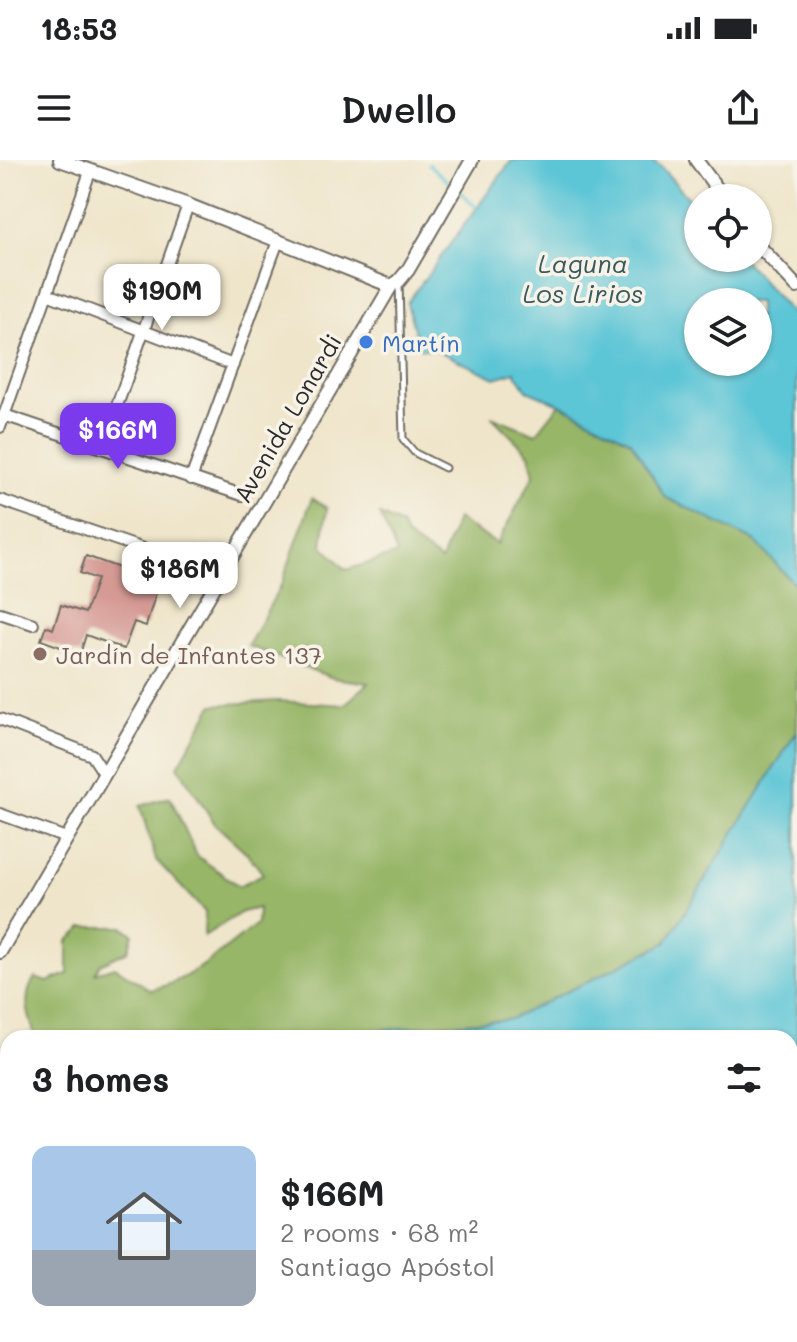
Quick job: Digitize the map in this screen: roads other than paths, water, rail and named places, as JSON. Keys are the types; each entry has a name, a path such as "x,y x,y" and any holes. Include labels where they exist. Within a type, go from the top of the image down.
{"street":[{"path":"60,160 395,283"},
{"name":"Avenida Lonardi","path":"0,952 4,938 105,775 395,283 472,160"},
{"path":"696,160 714,184"},
{"path":"0,427 90,172"},
{"path":"102,448 188,205"},
{"path":"191,479 278,241"},
{"path":"772,260 797,287"},
{"path":"47,294 233,365"},
{"path":"4,415 242,495"},
{"path":"1,502 158,554"},
{"path":"0,613 33,624"},
{"path":"0,719 92,755 105,775"},
{"path":"0,814 66,838"}],"lane":[{"path":"395,283 403,439 415,453 445,468"}],"water":[{"name":"Laguna Los Lirios","path":"512,160 649,160 661,167 684,193 684,272 754,272 769,288 684,288 684,376 772,376 772,292 797,320 797,587 755,541 665,497 631,441 527,390 515,372 495,378 436,350 419,348 407,303"},
{"path":"797,731 797,1030 382,1030 511,1019 666,943"}],"waterway":[{"path":"429,164 453,186"},
{"path":"459,191 477,208"}],"place":[{"name":"Martín","path":"366,342"},
{"name":"Jardín de Infantes 137","path":"40,654"}]}
